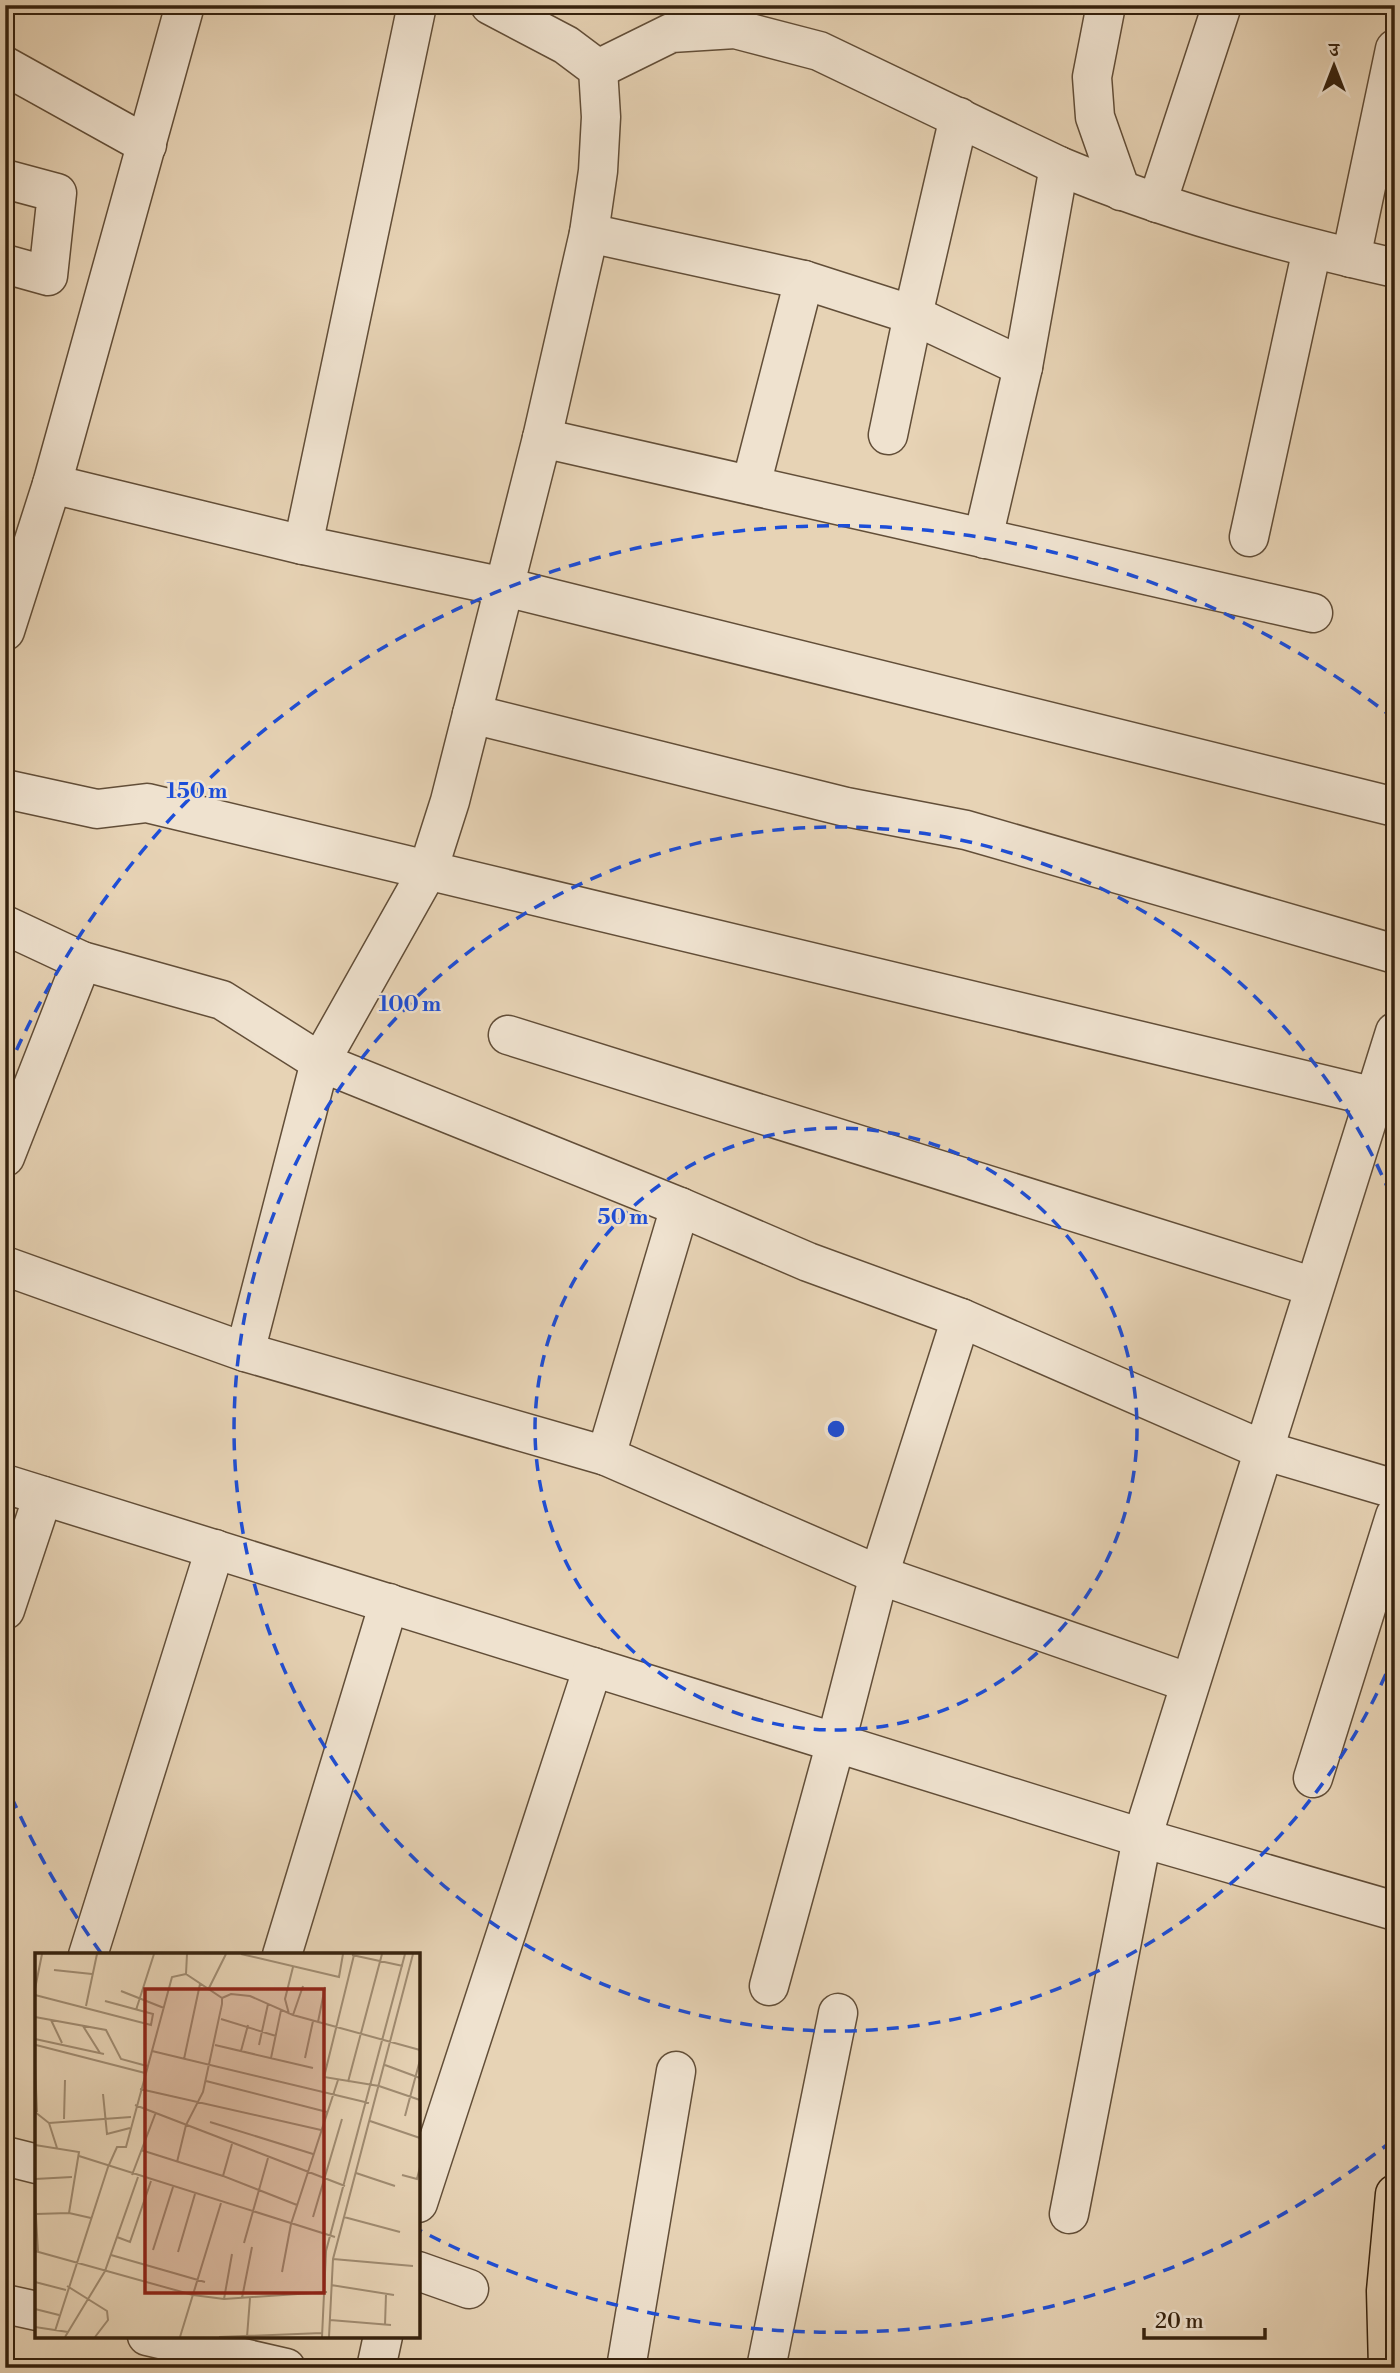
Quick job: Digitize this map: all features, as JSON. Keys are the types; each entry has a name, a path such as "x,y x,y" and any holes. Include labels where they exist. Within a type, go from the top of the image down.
{"main road":[{"path":"1388,2368 1386,2291 1395,2194"}],"street":[{"path":"8,612 52,484 185,5"},
{"path":"303,545 417,5"},
{"path":"985,539 1023,367 1089,178 1095,117 1092,77 1106,5"},
{"path":"1157,203 1222,5"},
{"path":"245,1352 320,1062 428,870 450,801 542,438 589,233 598,171 601,117 598,69 566,45 492,6"},
{"path":"598,69 671,33 735,29 818,51 1089,178 1157,203 1312,248 1395,268"},
{"path":"1351,258 1395,49"},
{"path":"5,66 147,145"},
{"path":"888,435 959,117"},
{"path":"5,179 57,192 48,276 5,264"},
{"path":"589,233 804,280 913,315 1023,367"},
{"path":"1249,537 1312,248"},
{"path":"751,485 804,280"},
{"path":"542,438 1313,613"},
{"path":"52,484 303,545 505,587 1395,807"},
{"path":"472,714 846,807 966,830 1395,954"},
{"path":"5,789 97,809 147,803 1374,1097"},
{"path":"5,925 82,961 222,1000 320,1062 680,1207 808,1262 961,1318 1264,1450 1395,1489"},
{"path":"5,1157 82,961"},
{"path":"1069,2214 1142,1838 1395,1032"},
{"path":"508,1035 1314,1287"},
{"path":"606,1456 680,1207"},
{"path":"5,1266 245,1352 606,1456 879,1575 1190,1683"},
{"path":"769,1986 879,1575 961,1318"},
{"path":"5,1484 1142,1838 1395,1911"},
{"path":"5,1610 43,1496"},
{"path":"1313,1778 1395,1517"},
{"path":"89,1953 215,1549"},
{"path":"283,1953 389,1603"},
{"path":"420,2197 593,1667"},
{"path":"766,2368 838,2013"},
{"path":"626,2368 676,2071"},
{"path":"5,2156 35,2164"},
{"path":"420,2272 469,2288"},
{"path":"5,2304 35,2311"},
{"path":"156,2338 286,2368"},
{"path":"376,2368 383,2338"}]}
